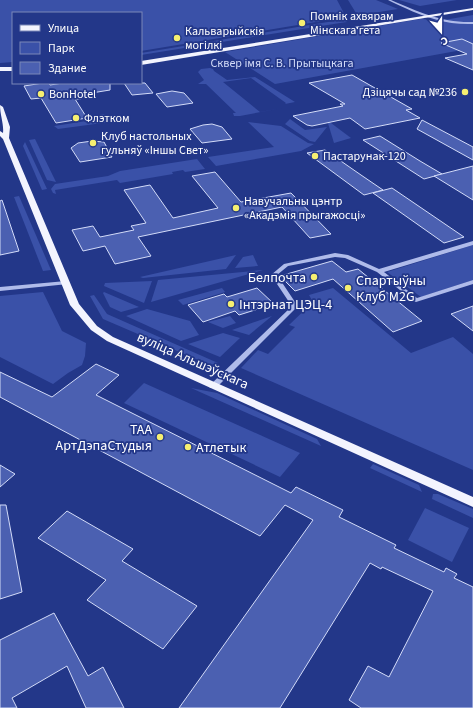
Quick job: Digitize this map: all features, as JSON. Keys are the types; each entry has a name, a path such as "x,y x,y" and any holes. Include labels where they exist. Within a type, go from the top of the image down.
{"main road":[{"path":"142,57 473,4"},
{"path":"142,63 473,9"},
{"path":"0,69 12,69"},
{"path":"0,75 12,75"},
{"name":"вуліца Альшэўскага","path":"0,107 7,127 3,135 75,305 94,328 110,339 473,502"}],"street":[{"path":"389,0 428,16 451,23 473,23"},
{"path":"379,271 473,243"},
{"path":"213,386 293,308 292,302 274,275 278,270 286,265 335,255 346,256 379,271 416,300 473,282"},
{"path":"0,289 66,283"}],"green space":[{"name":"Кальварыйскія могілкі","path":"0,0 337,0 346,17 142,51 142,12 12,12 12,62 0,63"},
{"path":"348,0 376,0 398,9 360,15 356,13"},
{"path":"399,0 457,0 420,6"},
{"name":"Сквер імя С. В. Прытыцкага","path":"473,15 473,48 275,84 225,52 420,19 444,20"},
{"path":"346,19 347,22 142,55 142,53"},
{"path":"210,68 227,80 255,77 295,102 285,104 286,103 251,78 223,82 260,112 282,108 240,116 234,116 233,113 236,113 206,84 198,84 204,80 198,72 201,69"},
{"path":"104,114 110,122 58,129 54,126 93,120 99,115"},
{"path":"290,119 305,130 327,127 315,142 310,141 285,124"},
{"path":"327,120 351,138 334,143"},
{"path":"248,122 281,126 308,143 314,144 301,151 216,166 208,157 274,147"},
{"path":"35,139 56,182 47,180 29,140"},
{"path":"25,142 47,189 42,190 23,146"},
{"path":"197,159 205,169 185,172 183,170 172,172 173,174 120,183 117,180 55,190 56,194 53,193 51,189 55,184 108,176 120,171"},
{"path":"19,196 51,270 43,271 14,197"},
{"path":"473,245 473,280 421,297 387,272"},
{"path":"236,255 226,269 143,278 140,277"},
{"path":"253,255 258,266 235,268 243,257"},
{"path":"263,270 151,302 158,280"},
{"path":"152,281 144,303 104,286 105,283"},
{"path":"222,288 225,292 183,305 178,300"},
{"path":"333,288 411,353 453,337 473,354 473,470 241,368 258,350 268,354 295,327 289,325 313,302 309,295"},
{"path":"43,292 62,331 86,343 85,356 82,365 53,384 0,357 0,296"},
{"path":"104,292 139,307 121,312 110,307 103,293"},
{"path":"94,295 107,314 218,363 210,365 103,319 90,296"},
{"path":"147,309 190,321 199,335 181,341 126,316"},
{"path":"230,316 236,323 223,328 208,322"},
{"path":"272,316 249,335 232,330"},
{"path":"223,333 240,338 220,357 188,344"},
{"path":"144,383 300,453 280,477 124,403"},
{"path":"191,388 217,393 317,439 321,446"},
{"path":"373,464 419,485 422,492 370,468"},
{"path":"433,494 438,494 473,509 473,518 432,499"},
{"path":"425,508 469,528 452,562 408,540"}],"building":[{"path":"462,39 473,44 473,70 445,58 467,54 441,43"},
{"path":"352,75 412,109 406,110 420,118 365,129 350,118 312,126 307,125 293,116 343,106 340,104 345,104 309,83"},
{"path":"145,83 153,93 132,95 125,84"},
{"path":"37,84 110,84 110,90 79,95 81,99 75,99 87,118 56,123 41,98 31,99 24,86"},
{"path":"172,91 184,93 193,103 167,107 156,94"},
{"path":"422,120 473,147 473,160 417,129"},
{"path":"212,124 222,127 232,139 202,143 190,129"},
{"path":"380,136 442,174 424,179 363,140"},
{"path":"92,141 104,142 112,157 80,162 71,148 78,143"},
{"path":"325,150 383,190 364,195 307,153"},
{"path":"473,166 473,200 434,176"},
{"path":"215,172 241,202 291,193 331,234 310,238 282,207 138,237 151,256 115,264 105,246 83,251 72,230 93,226 100,237 134,230 131,226 146,223 124,190 150,185 173,218 218,208 192,176"},
{"path":"392,188 464,237 444,243 373,193"},
{"path":"2,200 19,251 0,255 0,201"},
{"path":"332,261 346,272 358,269 422,321 393,332 333,279 295,291 280,276"},
{"name":"Інтэрнат ЦЭЦ-4","path":"257,288 274,304 239,315 235,311 203,322 188,305 224,294 227,297"},
{"path":"473,306 473,331 451,314"},
{"path":"96,364 119,375 96,395 291,493 296,487 343,510 339,517 396,545 394,548 444,572 446,568 457,574 454,578 473,587 473,708 361,708 349,700 368,666 389,677 433,591 382,567 381,569 370,563 280,708 179,708 313,520 285,505 260,536 0,397 0,372 52,397"},
{"path":"0,465 15,474 0,487"},
{"path":"0,505 6,505 22,592 0,599"},
{"path":"67,511 133,549 122,561 197,606 163,649 87,600 106,580 38,538"},
{"path":"54,613 88,676 103,667 124,708 86,708 67,666 12,698 17,708 0,708 0,640"}],"place":[{"name":"Помнік ахвярам Мінскага гета","path":"302,23"},
{"name":"Кальварыйскія могілкі","path":"177,38"},
{"name":"Дзіцячы сад №236","path":"465,92"},
{"name":"BonHotel","path":"41,94"},
{"name":"Флэтком","path":"76,118"},
{"name":"Клуб настольных гульняў «Іншы Свет»","path":"93,143"},
{"name":"Пастарунак-120","path":"315,156"},
{"name":"Навучальны цэнтр «Акадэмія прыгажосці»","path":"236,208"},
{"name":"Белпочта","path":"314,277"},
{"name":"Спартыўны Клуб M2G","path":"348,288"},
{"name":"Інтэрнат ЦЭЦ-4","path":"231,304"},
{"name":"ТАА АртДэпаСтудыя","path":"160,437"},
{"name":"Атлетык","path":"188,447"}]}
